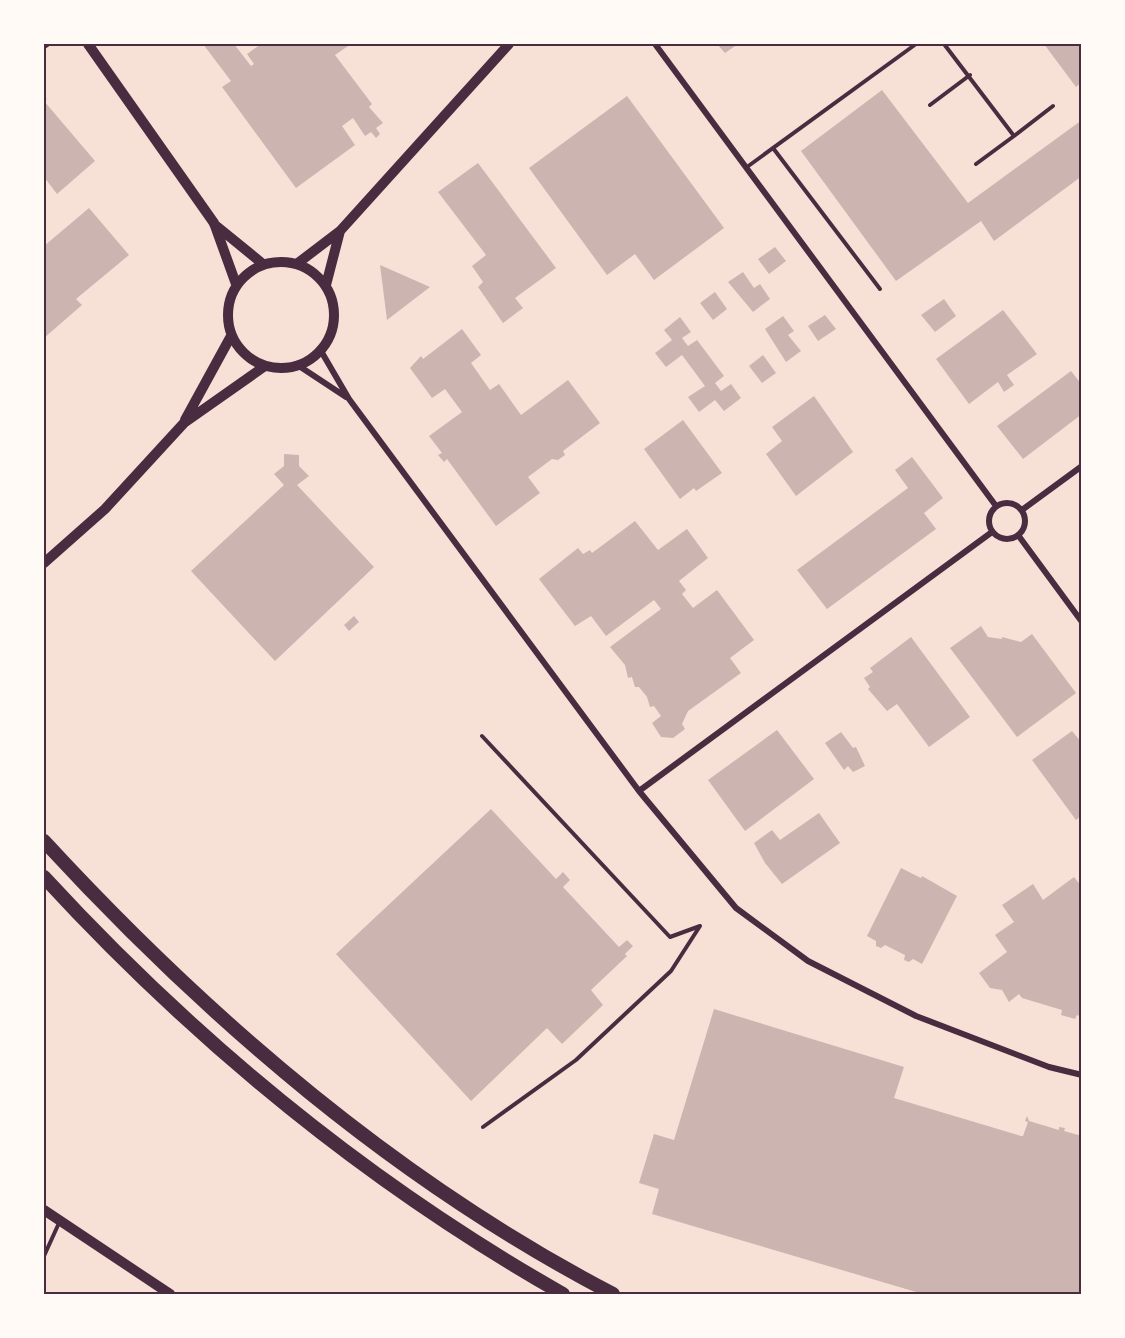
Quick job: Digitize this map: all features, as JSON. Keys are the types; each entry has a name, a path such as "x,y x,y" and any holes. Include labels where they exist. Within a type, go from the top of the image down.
{"highway":[{"path":"44,841 138,941 190,990 326,1107 460,1203 613,1294"},
{"path":"44,877 114,951 189,1023 311,1126 446,1223 563,1294"}],"main road":[{"path":"88,44 214,223 263,264"},
{"path":"298,263 340,231 509,44"},
{"path":"214,223 236,284"},
{"path":"326,285 340,231"},
{"path":"280,260 298,263 314,272 326,285 333,301 335,319 330,336 321,351 299,366 282,369 265,366 245,355 231,336 227,309 236,284 263,264 280,260"},
{"path":"184,423 231,336"},
{"path":"44,563 105,509 184,423 265,366"},
{"path":"44,1210 170,1294"}],"street":[{"path":"655,44 996,506"},
{"path":"321,351 349,399 639,791 736,908 808,961 926,1020 1049,1067 1082,1075"},
{"path":"299,366 349,399"},
{"path":"1022,510 1082,466"},
{"path":"1010,503 1022,510 1025,523 1018,535 1004,539 992,532 989,518 996,506 1010,503"},
{"path":"639,791 992,532"},
{"path":"1018,535 1082,622"}],"lane":[{"path":"746,168 916,44"},
{"path":"944,44 970,75 1014,136"},
{"path":"930,105 970,75"},
{"path":"976,164 1053,106"},
{"path":"773,148 880,289"},
{"path":"482,736 670,937 700,926 671,971 576,1060 483,1127"},
{"path":"44,1256 59,1222"}],"building":[{"path":"203,44 234,44 251,66 254,64 247,54 261,44 351,44 335,55 372,104 369,107 383,123 376,128 380,134 376,138 371,132 365,136 353,118 342,126 355,145 296,188 222,87 231,81"},
{"path":"717,44 738,44 725,53"},
{"path":"1044,44 1082,44 1082,82 1076,87"},
{"path":"882,90 968,203 1082,120 1082,176 994,241 981,221 896,281 801,151"},
{"path":"627,96 724,228 654,280 635,254 607,275 529,168"},
{"path":"44,101 95,161 57,194 44,177"},
{"path":"478,163 556,268 515,298 523,308 503,323 478,287 483,282 472,266 486,255 438,192"},
{"path":"89,208 129,255 76,299 82,305 44,338 44,246"},
{"path":"775,247 786,261 769,274 758,259"},
{"path":"380,265 430,287 387,320"},
{"path":"743,272 754,288 760,284 770,299 753,312 728,282"},
{"path":"715,292 727,309 713,320 700,303"},
{"path":"944,299 956,316 935,332 921,315"},
{"path":"1003,310 1037,354 1007,375 1014,385 1004,392 998,382 969,404 936,359"},
{"path":"825,315 836,329 818,341 808,326"},
{"path":"783,316 794,331 788,335 801,351 786,362 765,329"},
{"path":"680,317 691,332 682,338 688,346 697,340 724,376 715,383 721,391 731,384 741,398 724,411 715,400 699,412 688,397 705,386 682,355 666,367 655,353 672,340 664,330"},
{"path":"462,329 481,355 471,363 490,390 499,384 521,415 568,380 600,423 563,451 565,455 558,460 552,459 528,477 540,493 496,526 447,459 444,462 438,455 442,453 429,436 462,412 445,389 432,398 410,368 421,356 423,359"},
{"path":"763,355 776,373 762,383 749,366"},
{"path":"1071,371 1082,385 1082,414 1023,459 997,426"},
{"path":"814,396 853,452 796,496 766,454 782,441 772,427"},
{"path":"683,420 722,473 696,491 694,488 680,499 644,449"},
{"path":"284,454 299,455 299,466 309,476 297,485 374,567 275,661 191,571 284,485 274,474 284,466"},
{"path":"912,457 943,498 924,513 936,529 827,609 797,570 908,488 895,470"},
{"path":"635,521 658,550 687,529 708,558 679,581 686,590 682,594 693,608 717,590 754,640 730,658 741,673 688,711 682,724 685,729 673,738 661,737 652,723 661,716 654,706 650,707 647,697 639,687 635,687 632,677 628,678 625,665 610,647 661,609 654,600 606,636 591,616 575,626 539,579 578,548 583,554 590,550 592,553"},
{"path":"354,616 359,622 349,631 344,625"},
{"path":"981,626 988,637 1002,639 1002,637 1021,642 1032,634 1076,693 1017,737 950,648"},
{"path":"911,637 970,717 929,747 897,704 887,711 868,689 870,687 864,678 873,672 870,668"},
{"path":"777,730 814,779 745,831 708,780"},
{"path":"1072,731 1082,743 1082,815 1076,820 1032,760"},
{"path":"841,732 853,748 856,747 865,766 853,772 848,766 844,770 825,743"},
{"path":"491,809 556,879 563,872 570,880 563,887 619,947 627,940 633,946 625,954 627,956 591,990 603,1005 562,1044 547,1028 471,1101 336,954"},
{"path":"819,813 840,843 782,884 765,863 754,843 772,830 780,840"},
{"path":"901,868 921,878 922,876 957,896 922,964 913,959 909,962 904,960 905,955 885,945 881,948 876,946 876,941 867,936"},
{"path":"1074,877 1082,887 1082,1017 1077,1015 1075,1019 1061,1015 1062,1010 1022,998 1019,994 1009,1002 1002,990 990,988 979,973 1007,952 995,935 1014,922 1002,905 1033,884 1043,900"},
{"path":"714,1009 904,1067 894,1098 1021,1136 1028,1122 1025,1121 1027,1116 1029,1121 1059,1130 1059,1127 1065,1128 1064,1131 1082,1136 1082,1294 923,1294 652,1214 659,1189 639,1183 654,1134 674,1140"}]}
